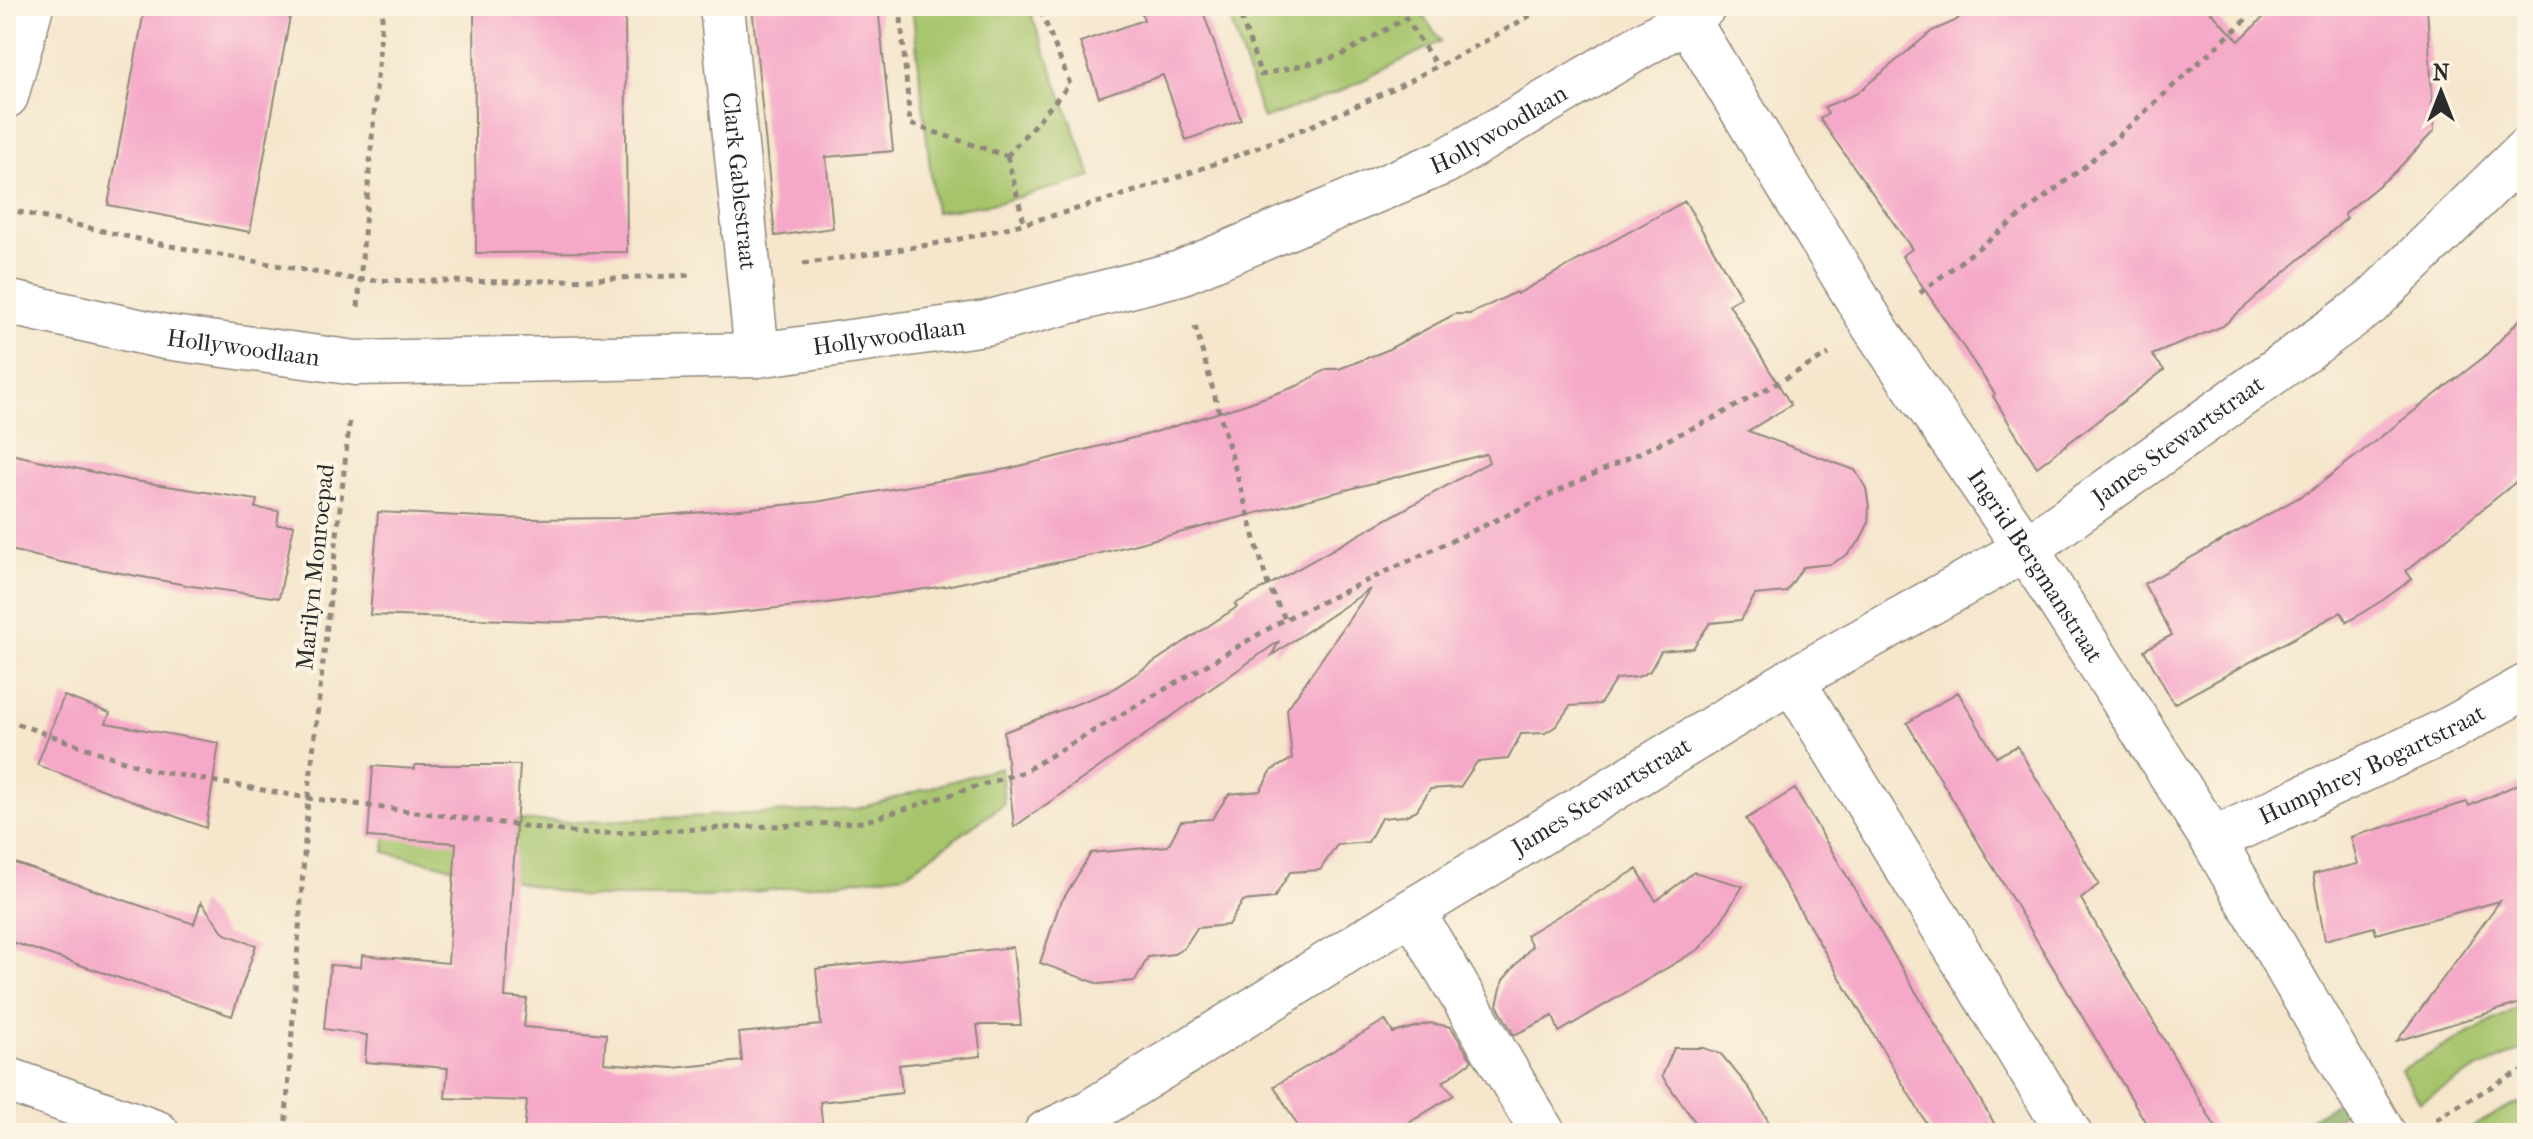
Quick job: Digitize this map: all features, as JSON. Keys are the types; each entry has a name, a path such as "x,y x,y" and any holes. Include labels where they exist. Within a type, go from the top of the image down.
{"street":[{"path":"6,96 31,6"},
{"name":"Clark Gablestraat","path":"722,6 757,355"},
{"name":"Hollywoodlaan","path":"6,302 165,337 356,363 757,355 986,323 1180,273 1444,162 1690,10"},
{"name":"Ingrid Bergmanstraat","path":"1690,10 1875,328 2026,549 2403,1130"},
{"name":"James Stewartstraat","path":"1046,1133 1096,1123 1412,911 1792,680 2026,549 2369,304 2527,149"},
{"path":"1792,680 2069,1133"},
{"name":"Humphrey Bogartstraat","path":"2213,840 2452,728 2527,686"},
{"path":"1412,911 1543,1133"},
{"path":"6,1079 157,1133"}],"path":[{"name":"Marilyn Monroepad","path":"285,1133 308,798 356,363 359,280 383,6"},
{"path":"900,6 910,124 1007,156"},
{"path":"1007,156 1070,84 1039,6"},
{"path":"1237,6 1261,75 1340,56 1406,18"},
{"path":"1398,6 1436,65"},
{"path":"6,720 150,770 308,798 586,834 863,822 1023,772 1285,619 1716,417 1875,328 2084,167 2261,6"},
{"path":"1007,156 1024,222"},
{"path":"1180,273 1268,585 1285,619"},
{"path":"2403,1130 2527,1070"}],"green space":[{"path":"912,6 1028,6 1092,177 997,203 935,212"},
{"path":"1226,6 1416,6 1441,41 1341,91 1263,119"},
{"path":"1001,767 1004,804 906,874 710,897 583,897 384,852 387,818 579,822 856,809"},
{"path":"2527,1002 2527,1048 2479,1068 2420,1102 2401,1070"},
{"path":"2527,1100 2527,1133 2462,1133 2500,1111"},
{"path":"2338,1102 2345,1112 2313,1133 2285,1133"}],"building":[{"path":"145,6 292,6 250,232 108,205"},
{"path":"474,6 625,6 627,252 476,253"},
{"path":"752,6 878,6 893,151 826,157 833,228 775,236"},
{"path":"1139,6 1201,6 1241,120 1186,140 1163,75 1099,97 1080,42 1144,20"},
{"path":"1974,6 2205,6 2239,41 2275,6 2427,6 2434,131 2395,172 2344,214 2347,218 2223,326 2152,355 2164,370 2037,467 1993,396 1995,394 1902,256 1912,249 1820,119 1828,114 1824,107 1856,94 1932,31 1955,21"},
{"path":"1685,201 1741,297 1729,304 1791,405 1748,431 1855,470 1866,488 1869,507 1868,524 1860,541 1848,554 1831,564 1803,567 1786,592 1755,595 1741,620 1710,623 1693,648 1661,651 1650,671 1638,677 1616,679 1600,704 1570,706 1556,726 1545,733 1521,734 1508,759 1477,762 1460,787 1430,789 1417,810 1405,816 1381,818 1368,842 1337,845 1320,870 1290,872 1274,898 1243,901 1228,925 1197,928 1184,948 1174,954 1148,957 1135,981 1099,984 1040,963 1059,906 1091,853 1168,846 1181,821 1212,819 1229,794 1260,791 1272,770 1292,759 1287,709 1370,589 1272,655 1279,641 1014,827 1004,732 1110,691 1237,607 1235,604 1489,462 1486,454 1097,554 946,586 710,615 558,622 370,615 378,512 525,519 622,518 816,502 1007,469 1149,434 1297,386 1327,369 1339,369 1385,351 1455,314 1470,314 1517,294"},
{"path":"2527,312 2527,473 2406,571 2412,579 2383,600 2347,622 2341,612 2174,704 2144,650 2172,635 2144,584 2312,490 2484,357"},
{"path":"6,453 129,480 257,500 255,508 279,511 277,525 294,525 279,598 192,586 6,549"},
{"path":"1958,692 1996,757 2017,746 2099,884 2081,899 2219,1133 2152,1133 1907,723"},
{"path":"64,696 110,713 106,723 219,743 206,828 37,765"},
{"path":"415,765 520,765 505,997 527,999 524,1027 606,1034 604,1063 673,1068 742,1061 739,1033 821,1025 816,969 1013,947 1021,1025 977,1025 981,1056 899,1065 902,1093 820,1102 823,1130 796,1133 524,1133 527,1101 445,1098 448,1068 365,1062 367,1035 324,1029 330,965 361,967 362,955 448,963 456,843 368,837 373,766 415,769"},
{"path":"2527,780 2527,1001 2397,1041 2500,901 2376,934 2374,927 2325,940 2313,874 2358,864 2351,837 2467,802 2469,806"},
{"path":"1795,789 2000,1133 1932,1133 1746,819"},
{"path":"6,860 194,924 201,902 225,934 256,945 232,1016 6,940"},
{"path":"1637,869 1656,901 1694,872 1743,886 1714,932 1699,949 1559,1032 1553,1016 1514,1035 1497,1005 1503,980 1532,946 1526,935"},
{"path":"1385,1020 1393,1033 1430,1023 1451,1027 1472,1061 1443,1082 1454,1095 1407,1124 1404,1133 1302,1133 1274,1086"},
{"path":"1674,1048 1704,1048 1721,1054 1750,1089 1775,1133 1703,1133 1662,1076"}]}
